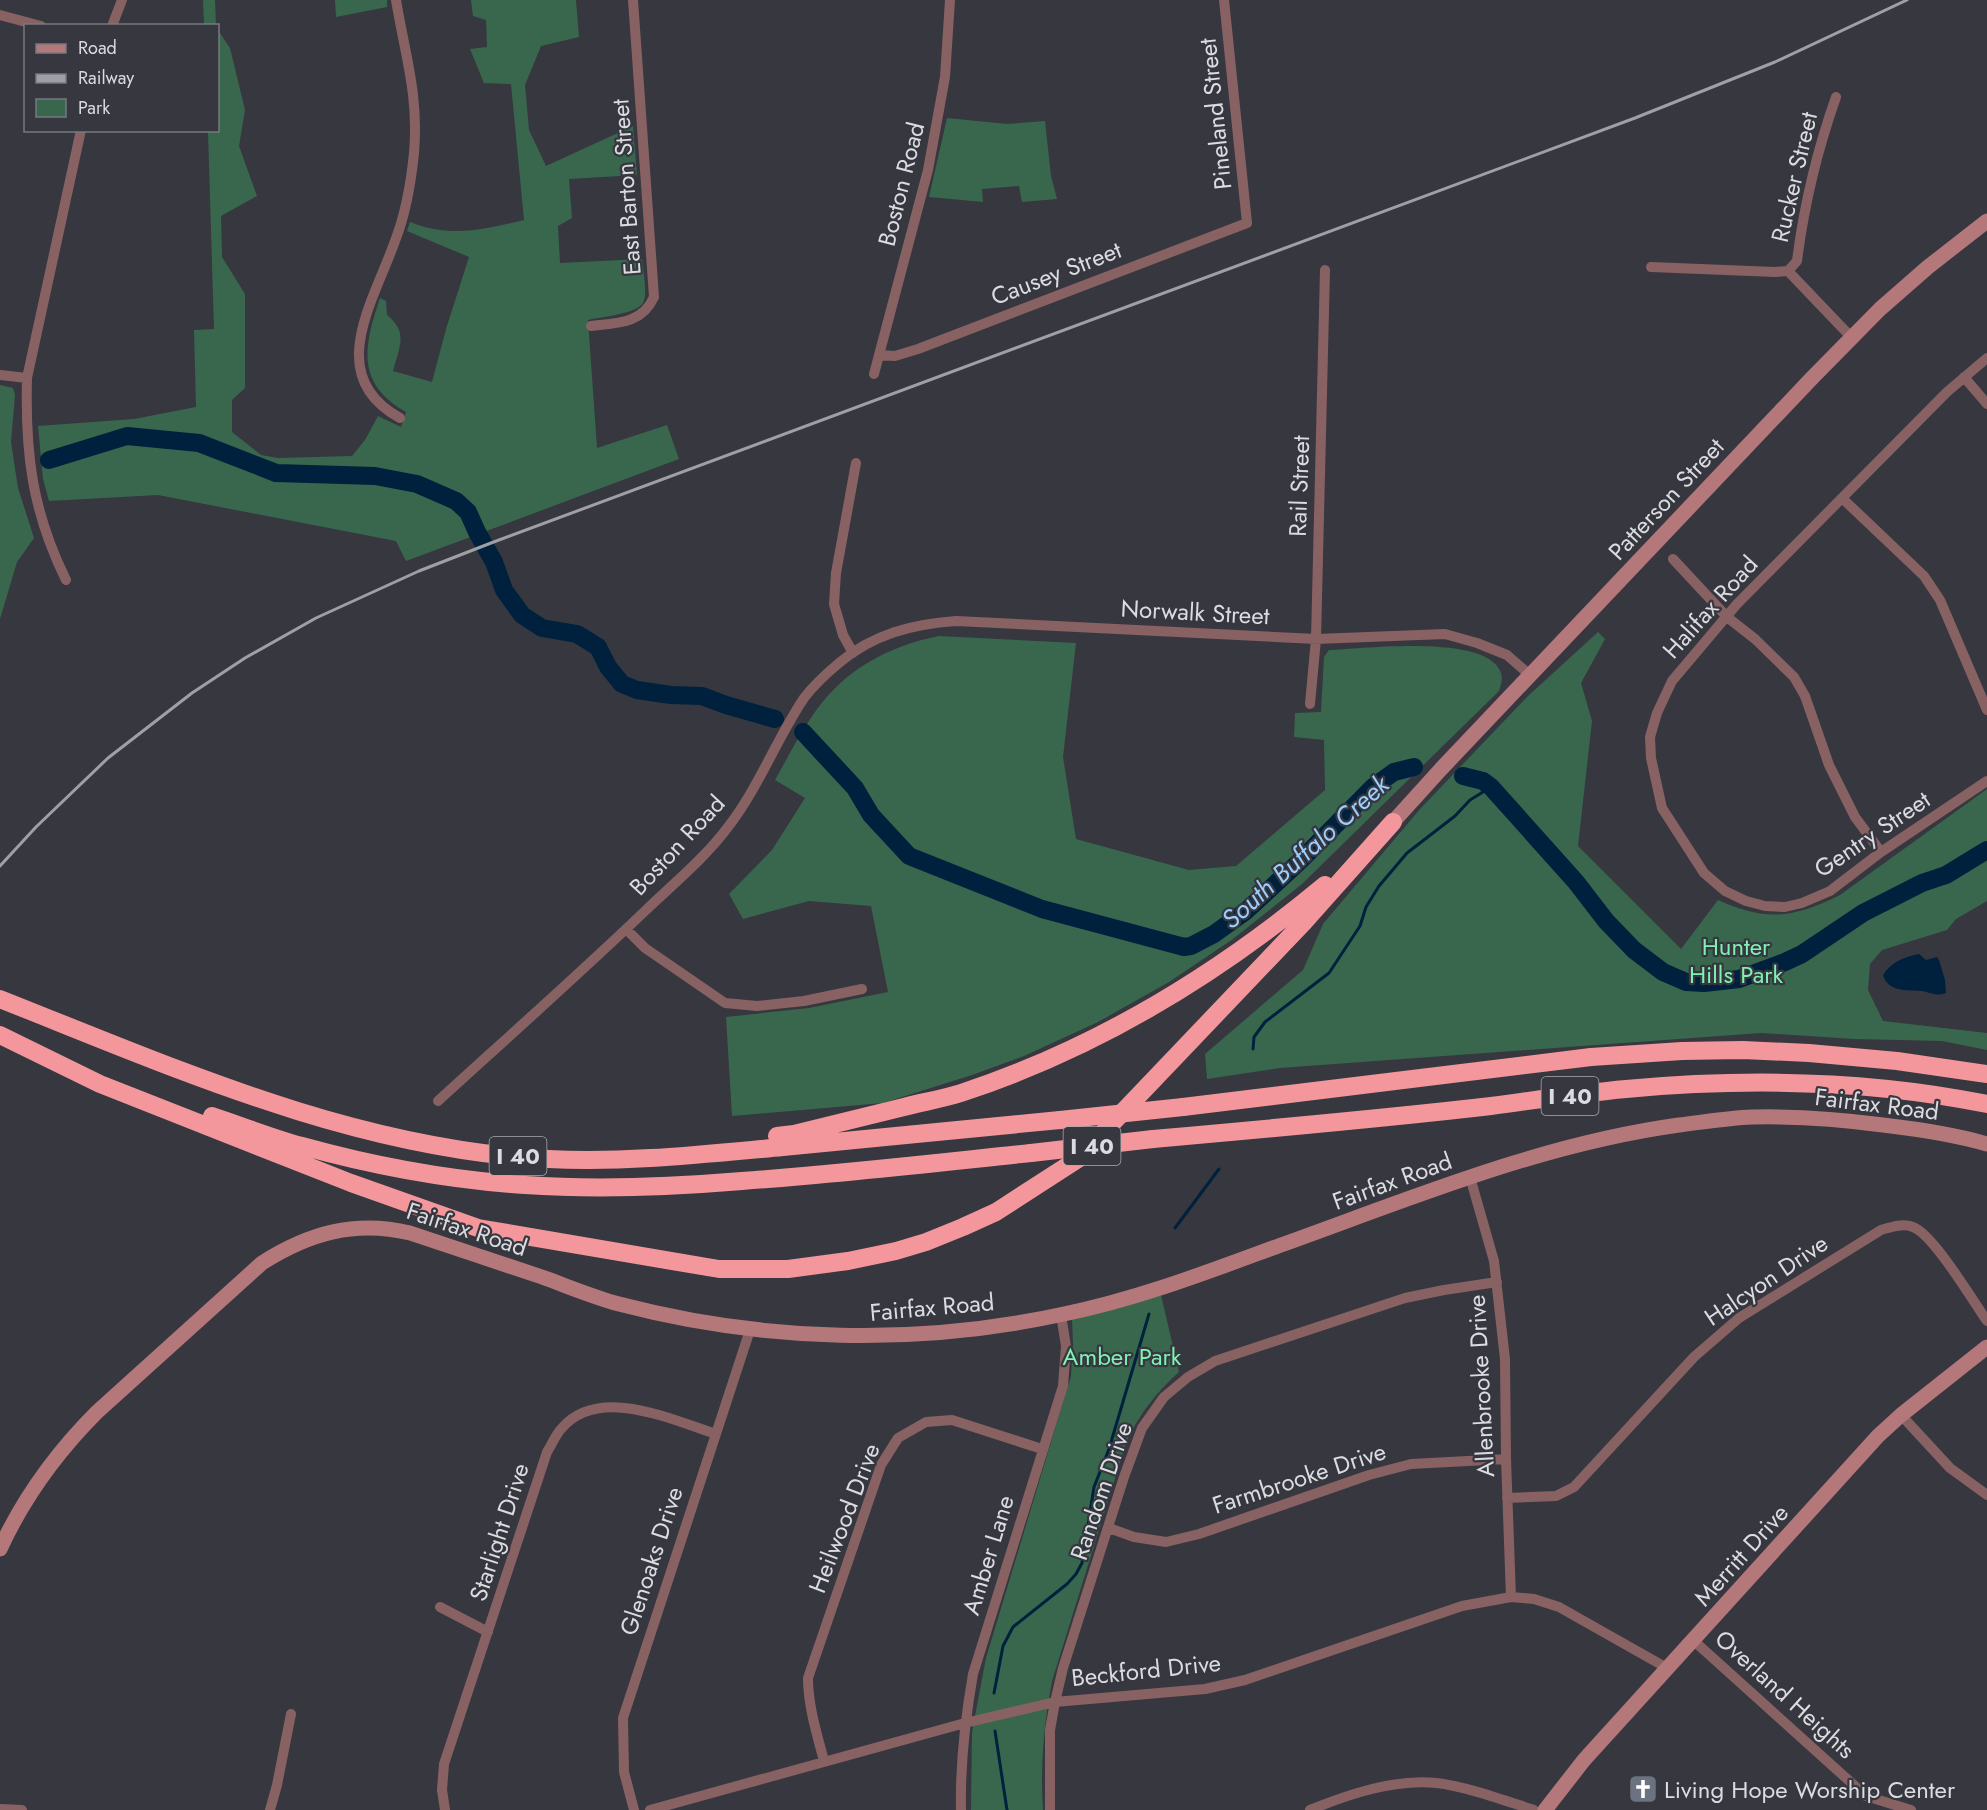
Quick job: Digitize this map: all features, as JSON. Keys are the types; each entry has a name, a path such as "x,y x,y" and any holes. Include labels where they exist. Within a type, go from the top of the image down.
{"highway":[{"path":"0,1035 100,1084 351,1183 478,1228 719,1269 788,1269 848,1261 896,1251 963,1227 996,1212 1078,1159 1304,922 1393,822"},
{"path":"630,1160 714,1144 794,1134 960,1093 1041,1063 1097,1037 1178,993 1278,923 1324,886 1393,822"},
{"name":"I 40","path":"0,999 256,1099 346,1126 462,1149 547,1159 630,1160 1060,1120 1591,1057 1682,1051 1743,1050 1809,1053 1897,1061 1987,1074"},
{"name":"I 40","path":"0,1035 196,1110 301,1146 397,1168 455,1178 524,1185 616,1189 816,1176 1684,1084 1742,1082 1852,1086 1942,1095 1987,1104"}],"street":[{"path":"113,24 122,0"},
{"path":"396,0 412,75 416,134 411,177 398,234 360,332 358,352 362,376 369,393 379,404 400,418"},
{"name":"East Barton Street","path":"591,326 636,318 644,313 654,297 633,0"},
{"name":"Boston Road","path":"874,374 928,170 945,77 950,0"},
{"name":"Pineland Street","path":"1224,0 1247,224"},
{"path":"0,15 34,24"},
{"name":"Rucker Street","path":"1651,267 1788,271 1797,261 1820,142 1836,97"},
{"path":"66,580 52,552 40,514 28,462 27,378 81,132"},
{"name":"Patterson Street","path":"1393,822 1852,338 1928,267 1987,221"},
{"name":"Causey Street","path":"879,355 895,356 918,349 1247,224"},
{"name":"Rail Street","path":"1310,704 1316,639 1325,270"},
{"path":"1788,271 1852,338"},
{"name":"Halifax Road","path":"1776,907 1746,901 1725,891 1704,873 1662,808 1652,767 1650,737 1657,713 1672,681 1727,617 1964,377 1987,358"},
{"path":"0,375 27,378"},
{"path":"1964,377 1987,404"},
{"path":"853,653 843,636 834,604 836,573 856,463"},
{"path":"1843,499 1924,576 1954,632 1971,677 1987,710"},
{"path":"1673,560 1727,617 1755,639 1794,677 1805,696 1829,765 1856,817 1881,852"},
{"name":"Norwalk Street","path":"853,653 892,632 916,625 956,621 1316,639 1445,634 1507,655 1530,675"},
{"name":"Boston Road","path":"438,1101 626,929 728,828 805,698 829,672 853,653"},
{"name":"Gentry Street","path":"1776,907 1802,903 1830,891 1881,852 1987,782"},
{"path":"626,929 645,948 725,1003 757,1006 804,1001 862,989"},
{"name":"Fairfax Road","path":"0,1549 22,1506 47,1468 97,1412 262,1263 285,1248 336,1230 365,1227 388,1228 508,1265 614,1303 675,1317 750,1330 832,1336 921,1335 1061,1315 1184,1280 1470,1177 1605,1138 1668,1127 1752,1117 1850,1121 1917,1129 1987,1144"},
{"name":"Allenbrooke Drive","path":"1470,1177 1494,1261 1505,1359 1511,1597"},
{"name":"Halcyon Drive","path":"1507,1498 1556,1496 1574,1486 1694,1357 1739,1318 1881,1230 1899,1225 1914,1227 1929,1239 1987,1321"},
{"name":"Random Drive","path":"1050,1810 1050,1730 1063,1668 1142,1428 1164,1396 1188,1377 1215,1361 1406,1298 1497,1282"},
{"name":"Amber Lane","path":"961,1810 960,1772 964,1723 973,1674 1063,1386 1066,1346 1061,1315"},
{"name":"Glenoaks Drive","path":"634,1810 624,1772 623,1718 750,1330"},
{"name":"Merritt Drive","path":"1545,1810 1584,1760 1878,1436 1987,1347"},
{"name":"Starlight Drive","path":"445,1810 442,1790 444,1764 547,1452 562,1427 582,1413 620,1406 716,1434"},
{"path":"1901,1415 1950,1468 1987,1495"},
{"name":"Heilwood Drive","path":"824,1761 813,1720 808,1678 881,1465 898,1438 926,1422 952,1420 1042,1449"},
{"name":"Farmbrooke Drive","path":"1109,1528 1134,1538 1166,1542 1199,1534 1369,1475 1411,1464 1506,1459"},
{"name":"Beckford Drive","path":"650,1810 964,1723 1055,1702 1205,1689 1245,1680 1462,1606 1511,1597 1534,1599 1558,1607 1666,1668"},
{"path":"440,1607 488,1632"},
{"name":"Overland Heights","path":"1694,1641 1866,1796 1911,1810"},
{"path":"270,1810 291,1714"},
{"path":"1310,1810 1366,1791 1402,1784 1437,1783 1534,1810"},
{"path":"0,1809 22,1810"}],"green space":[{"path":"203,0 215,0 216,24 204,24"},
{"path":"335,0 387,0 387,7 336,17"},
{"path":"471,0 576,0 579,37 541,46 525,85 529,130 546,166 633,126 637,175 569,179 572,218 558,226 560,263 642,259 645,288 643,303 639,307 588,320 597,448 667,425 679,459 406,561 396,541 158,495 49,501 43,479 38,426 134,419 196,407 194,330 214,329 208,132 219,132 219,32 230,48 245,110 239,146 257,196 221,216 222,257 245,294 245,388 232,400 232,432 261,455 278,458 352,456 365,440 378,416 401,427 406,412 378,389 371,376 368,362 370,332 380,298 386,301 387,315 394,322 400,334 400,347 393,371 432,382 469,257 407,231 410,222 439,230 467,231 524,220 511,84 484,83 470,49 487,47 486,20 473,16"},
{"path":"947,118 1007,124 1045,121 1051,176 1057,199 1022,202 1019,186 982,189 983,202 929,197"},
{"path":"0,385 13,388 15,395 11,442 18,488 34,538 17,562 0,619"},
{"name":"Hunter Hills Park","path":"1598,632 1605,639 1581,683 1592,721 1578,846 1681,949 1718,900 1751,912 1766,914 1794,912 1823,903 1840,895 1987,789 1987,901 1956,919 1947,930 1882,950 1870,964 1868,990 1883,1021 1987,1033 1987,1050 1942,1041 1854,1039 1761,1033 1280,1068 1207,1079 1205,1054 1303,970 1323,924 1420,809 1528,696"},
{"path":"939,636 1076,643 1063,757 1076,839 1189,870 1236,866 1325,790 1324,740 1294,737 1295,713 1321,712 1324,657 1329,650 1394,646 1450,648 1473,652 1491,660 1501,673 1502,680 1499,691 1302,884 1233,939 1169,982 1098,1022 1024,1056 883,1103 732,1116 726,1017 809,1008 888,992 871,906 809,901 743,919 729,894 772,850 805,798 775,780 804,728 827,697 854,672 886,653"},
{"name":"Amber Park","path":"1161,1295 1179,1372 1150,1403 1127,1440 1052,1681 1043,1745 1043,1810 971,1810 972,1732 986,1658 1071,1376 1072,1318"}],"water":[{"path":"1919,954 1926,960 1937,957 1945,980 1946,993 1936,994 1898,989 1885,981 1883,975 1894,963"}],"waterway":[{"name":"South Buffalo Creek","path":"49,460 127,436 199,443 276,473 375,476 417,484 456,501 468,512 494,562 504,590 522,615 542,628 577,634 598,647 608,667 622,684 637,690 671,695 702,696 775,719"},
{"name":"South Buffalo Creek","path":"803,732 855,788 871,815 909,856 1042,909 1184,947 1191,946 1214,934 1246,911 1300,861 1373,787 1394,772 1414,767"},
{"name":"South Buffalo Creek","path":"1463,776 1483,781 1491,787 1576,882 1606,921 1634,950 1663,972 1686,982 1704,983 1739,979 1785,962 1802,954 1863,913 1922,883 1946,875 1987,850"},
{"path":"1253,1049 1254,1037 1265,1022 1329,973 1360,926 1366,907 1379,886 1407,853 1455,816 1470,800 1491,787"},
{"path":"1175,1228 1219,1169"},
{"path":"994,1693 1003,1646 1013,1627 1067,1584 1082,1563 1094,1487 1109,1449 1149,1314"},
{"path":"995,1731 1007,1810"}],"railway":[{"path":"0,866 36,827 108,758 192,693 245,658 316,618 419,571 1635,118 1775,62 1907,0"}],"place":[{"name":"Living Hope Worship Center","path":"1643,1789"}]}
